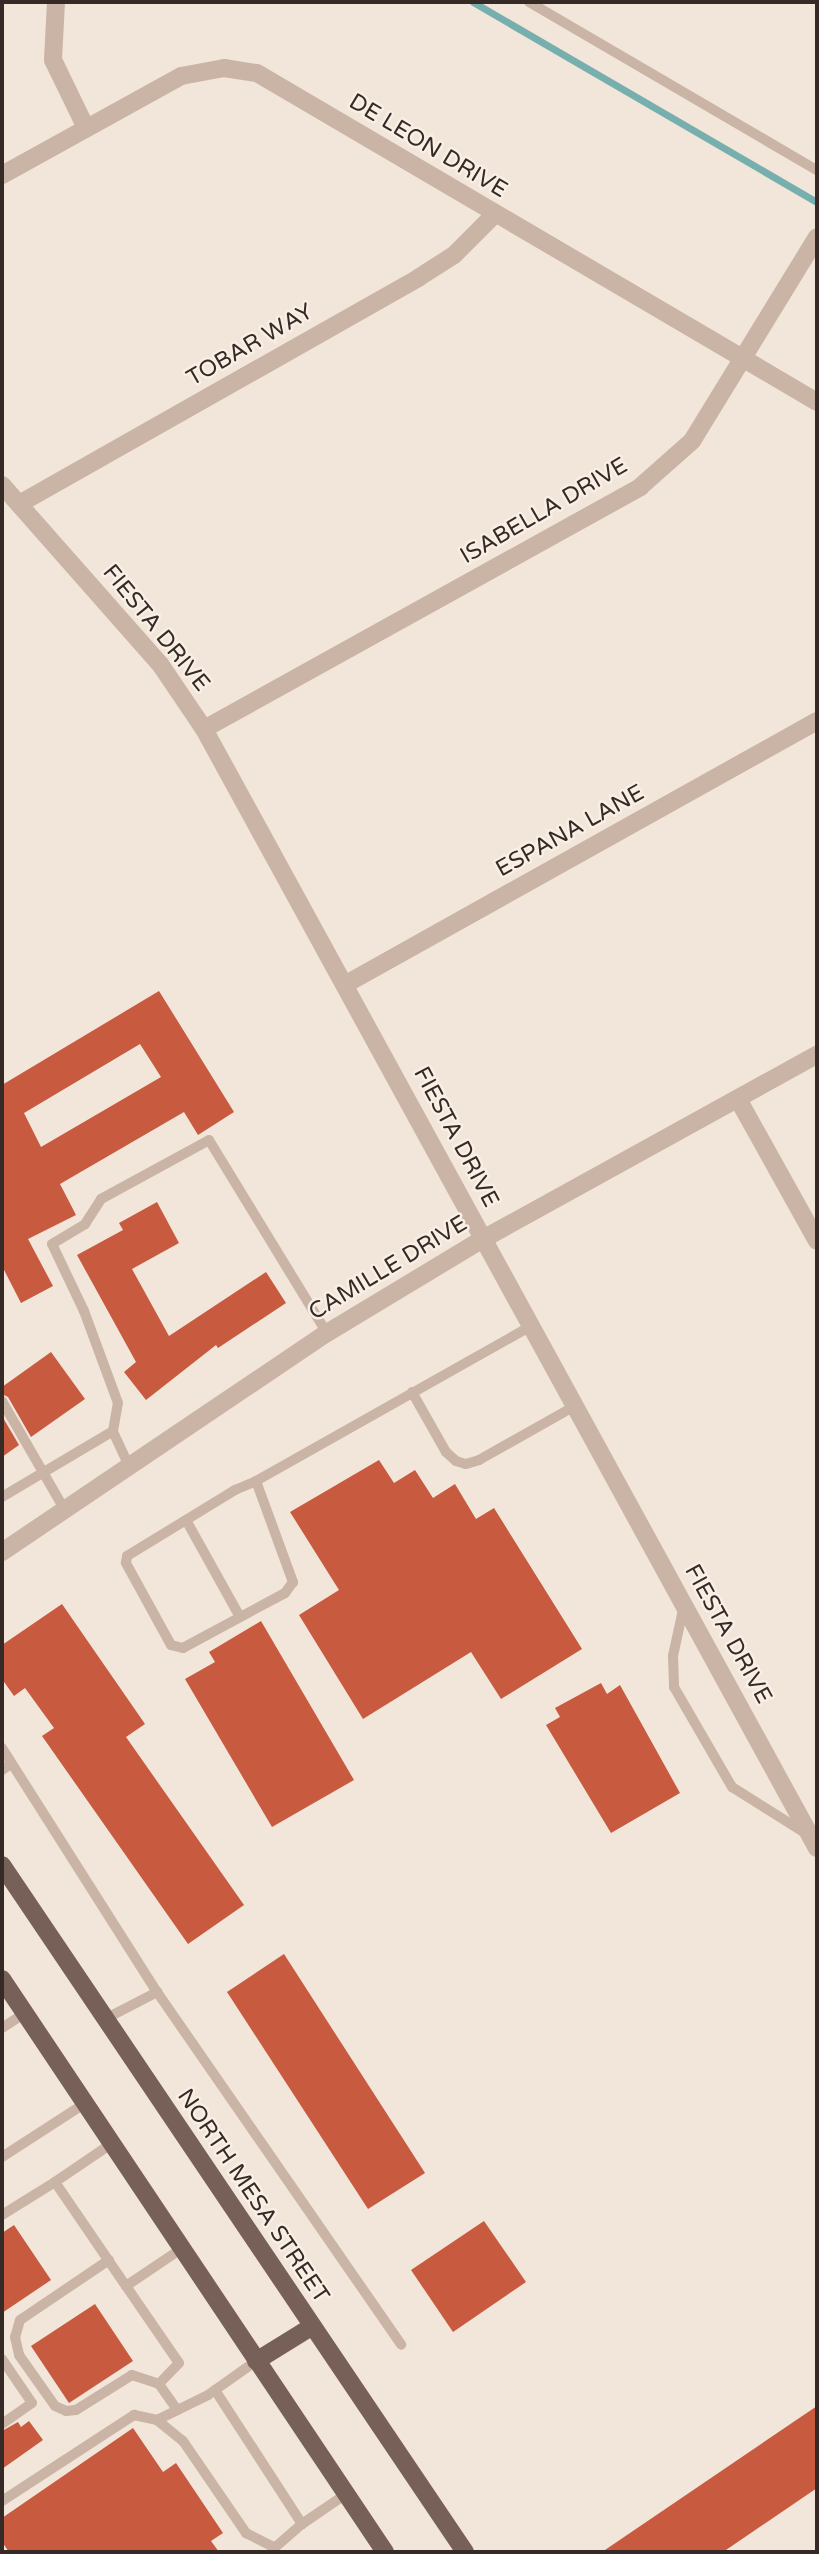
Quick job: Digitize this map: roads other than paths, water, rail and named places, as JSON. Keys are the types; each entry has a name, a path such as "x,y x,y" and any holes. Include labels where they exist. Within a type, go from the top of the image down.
{"main road":[{"name":"NORTH MESA STREET","path":"2,1865 465,2552"},
{"path":"2,1979 385,2552"},
{"path":"256,2361 311,2327"}],"street":[{"path":"56,2 53,61 86,128"},
{"name":"DE LEON DRIVE","path":"2,175 181,76 224,68 257,73 817,402"},
{"name":"TOBAR WAY","path":"19,504 418,278 454,255 495,214"},
{"name":"ISABELLA DRIVE","path":"204,729 640,487 692,441 817,237"},
{"name":"FIESTA DRIVE","path":"2,485 159,664 204,729 814,1842"},
{"name":"ESPANA LANE","path":"346,984 817,721"},
{"name":"CAMILLE DRIVE","path":"2,1552 327,1333 483,1239 817,1055"},
{"path":"738,1099 817,1241"}],"lane":[{"path":"529,2 817,170"},
{"path":"130,1466 113,1431 118,1403 84,1311 52,1244 85,1224 101,1199 209,1140 327,1333"},
{"path":"256,1481 293,1582 285,1593 183,1648 171,1645 126,1563 127,1556 235,1490 256,1481 531,1326"},
{"path":"412,1392 446,1452 456,1461 466,1464 479,1460 575,1406"},
{"path":"2,1401 64,1509"},
{"path":"2,1497 113,1431"},
{"path":"186,1520 240,1617"},
{"path":"684,1604 673,1656 674,1688 732,1787 814,1842"},
{"path":"2,1748 7,1767 157,1992 401,2344"},
{"path":"105,2019 157,1992"},
{"path":"2,2028 25,2013"},
{"path":"2,2157 84,2104"},
{"path":"2,2215 111,2144"},
{"path":"55,2182 180,2363 159,2384"},
{"path":"126,2286 181,2249"},
{"path":"109,2260 20,2320 15,2337 19,2355 55,2406 66,2411 76,2410 132,2375 159,2384 177,2410"},
{"path":"2,2359 32,2403 2,2424"},
{"path":"156,2420 215,2390 256,2361"},
{"path":"215,2390 302,2524"},
{"path":"2,2501 134,2415 156,2420 183,2441 246,2533 272,2550 302,2524 346,2494"}],"waterway":[{"path":"473,2 817,202"}]}
